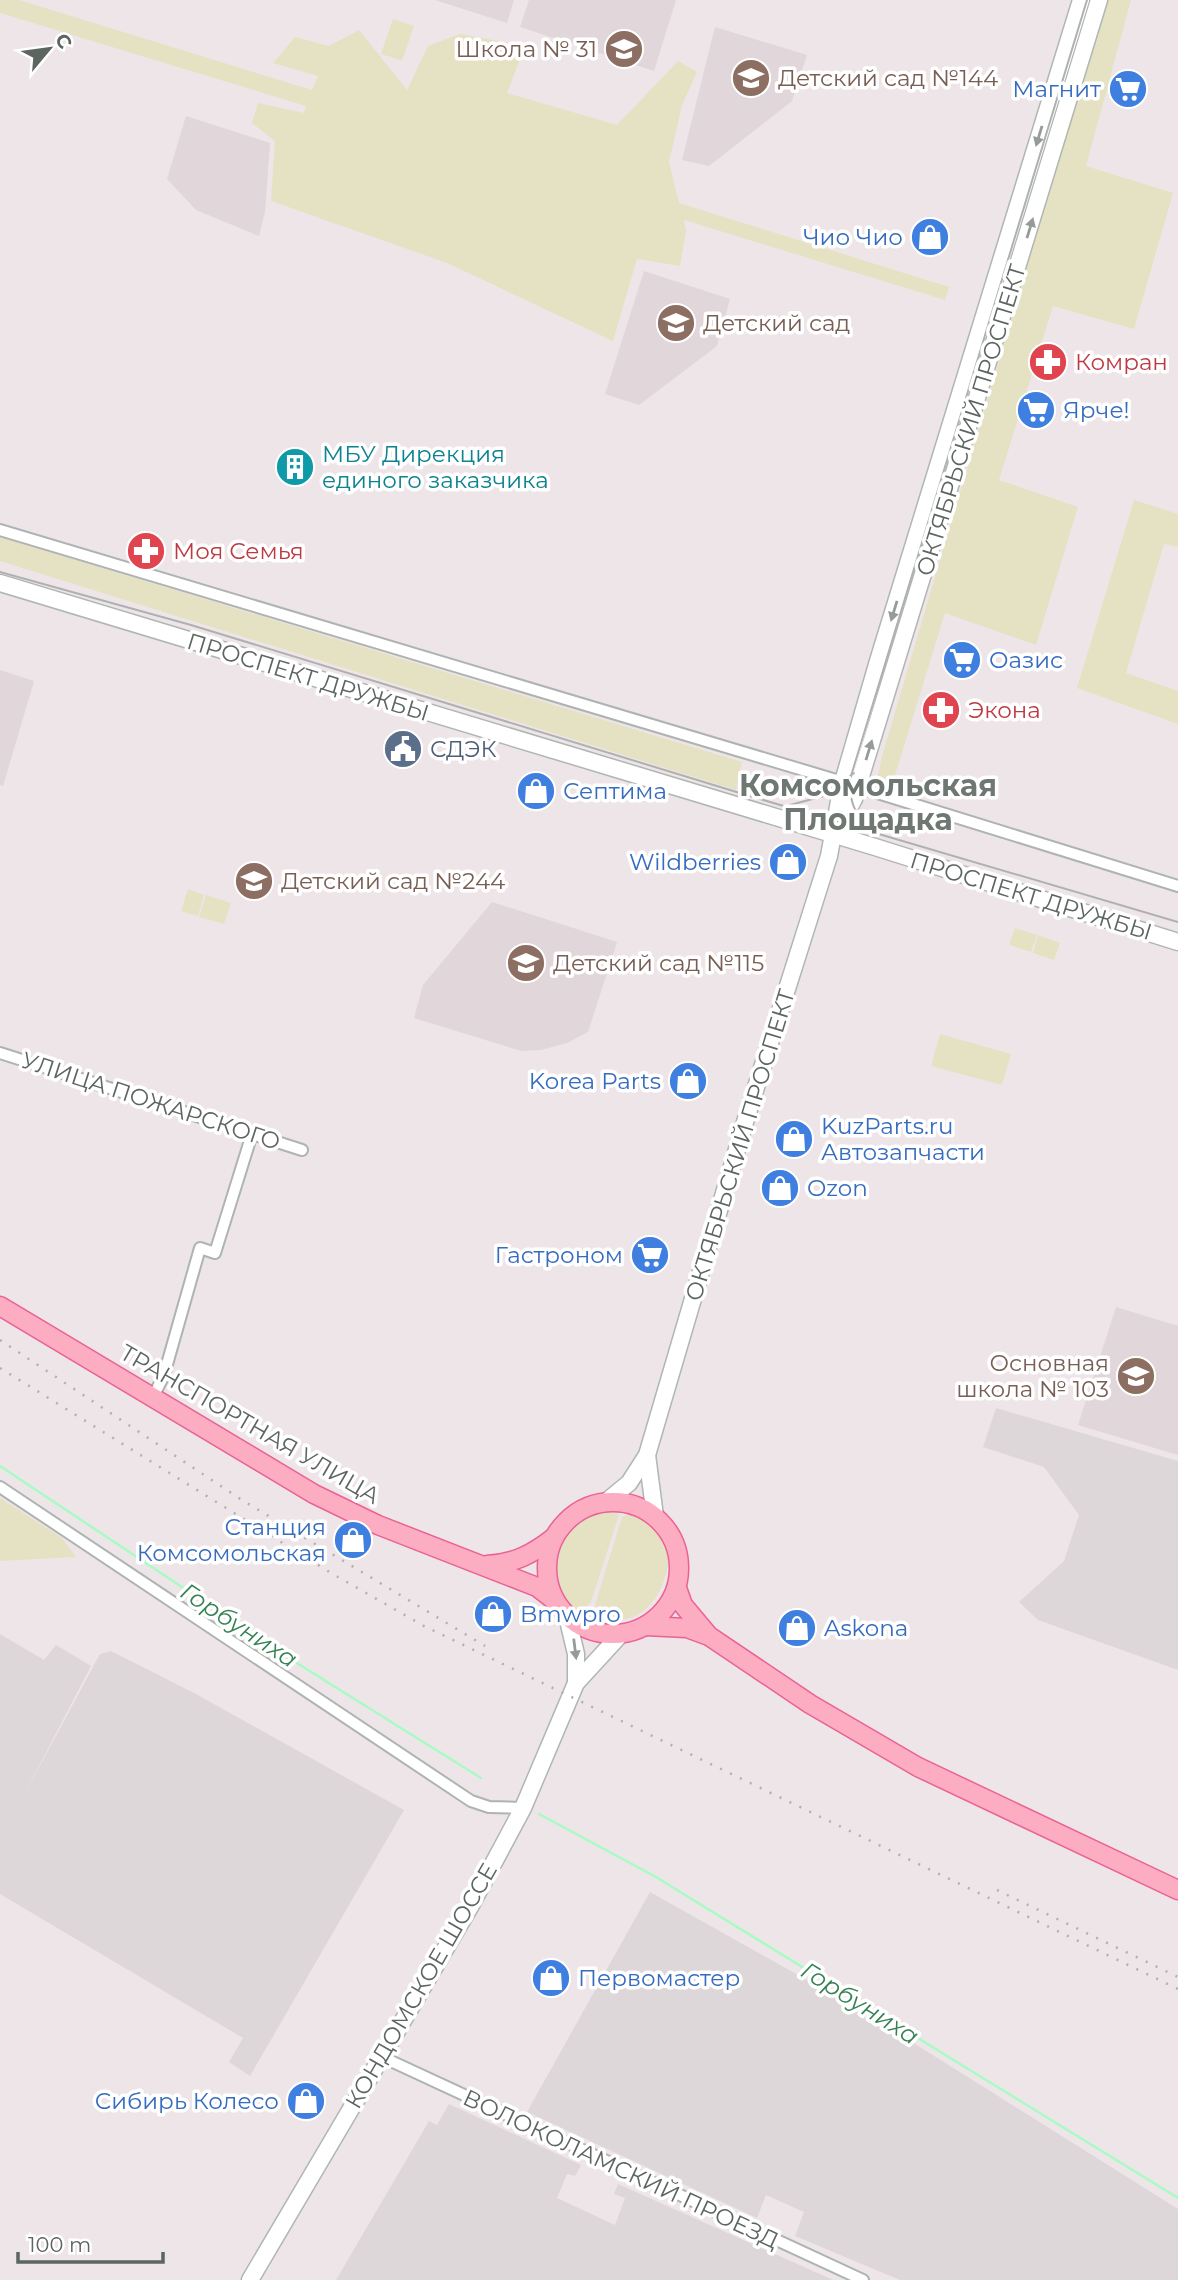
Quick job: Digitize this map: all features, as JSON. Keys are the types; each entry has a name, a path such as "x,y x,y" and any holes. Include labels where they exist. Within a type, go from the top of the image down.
{"main road":[{"name":"ОКТЯБРЬСКИЙ ПРОСПЕКТ","path":"607,1501 629,1483 647,1455 834,835 847,817 850,785 1081,0"},
{"name":"ОКТЯБРЬСКИЙ ПРОСПЕКТ","path":"850,785 1099,0"},
{"name":"ПРОСПЕКТ ДРУЖБЫ","path":"0,583 1178,942"},
{"name":"ТРАНСПОРТНАЯ УЛИЦА","path":"0,1306 339,1507 537,1587 555,1601"},
{"name":"ОКТЯБРЬСКИЙ ПРОСПЕКТ","path":"647,1455 655,1516"},
{"path":"485,1565 508,1563 529,1556 553,1538 566,1520 585,1507 607,1501 640,1507 655,1516 668,1530 677,1548 680,1568 677,1587 659,1616 645,1626 621,1634 601,1633 583,1627 567,1616 555,1601 547,1570 553,1538"},
{"path":"677,1587 683,1605 709,1636"},
{"name":"КОНДОМСКОЕ ШОССЕ","path":"567,1616 576,1654 576,1683"},
{"path":"645,1626 687,1628 709,1636 810,1704 918,1767 1178,1890"},
{"name":"КОНДОМСКОЕ ШОССЕ","path":"250,2280 470,1907 523,1808 576,1683 621,1634"}],"street":[{"path":"0,530 1178,886"},
{"name":"УЛИЦА ПОЖАРСКОГО","path":"0,1053 302,1150"},
{"path":"153,1396 164,1375 200,1248 215,1253 252,1134"},
{"path":"0,1487 471,1801 489,1807 523,1808"},
{"name":"ВОЛОКОЛАМСКИЙ ПРОЕЗД","path":"380,2056 863,2280"}],"shaded area":[{"path":"0,0 19,0 312,90 318,76 273,63 295,37 329,46 359,30 407,90 428,46 460,34 525,46 507,93 617,125 678,61 697,72 682,105 669,162 679,203 949,287 945,300 684,220 686,231 680,266 637,259 613,341 447,263 271,201 275,141 252,123 258,103 304,113 306,106 0,13"},
{"name":"Школа № 31","path":"435,0 514,0 507,23"},
{"name":"Школа № 31","path":"529,0 676,0 654,71 520,27"},
{"path":"1105,0 1131,0 1086,166 1173,193 1134,329 1053,306 999,480 1078,507 1036,645 945,613 892,785 885,785 878,777 881,760"},
{"path":"393,19 414,26 402,61 381,54"},
{"name":"Детский сад №144","path":"715,27 807,55 792,101 709,166 682,160"},
{"path":"186,116 270,143 265,212 259,236 196,210 167,179"},
{"name":"Детский сад","path":"644,271 730,299 717,346 639,405 605,394"},
{"path":"1134,500 1178,514 1178,547 1164,544 1126,673 1178,691 1178,724 1077,688"},
{"path":"0,537 742,762 736,790 0,561"},
{"path":"0,670 34,681 3,786 0,785"},
{"path":"188,889 204,895 198,916 181,911"},
{"path":"206,895 231,903 224,924 199,917"},
{"name":"Детский сад №115","path":"492,902 617,942 588,1032 567,1043 541,1050 521,1051 414,1018 423,985"},
{"path":"1015,928 1037,935 1031,952 1009,945"},
{"path":"1038,935 1060,943 1054,960 1033,953"},
{"path":"940,1034 1011,1054 1002,1085 931,1066"},
{"name":"Основная школа № 103","path":"1116,1307 1178,1326 1178,1455 1078,1425"},
{"path":"996,1408 1178,1461 1178,1670 1038,1620 1019,1602 1064,1561 1079,1515 1044,1467 983,1447"},
{"path":"0,1498 62,1538 76,1557 0,1561"},
{"path":"615,1507 619,1515 591,1602 580,1612 557,1587 553,1577 554,1549 568,1528 578,1519 589,1513"},
{"path":"636,1511 654,1523 665,1536 669,1551 666,1573 657,1595 642,1612 627,1619 606,1619 595,1605 622,1517"},
{"path":"0,1634 44,1660 56,1645 91,1666 23,1797 100,1654 111,1651 196,1694 404,1810 250,2076 229,2062 243,2038 0,1894"},
{"path":"650,1892 864,2012 1178,2209 1178,2280 900,2280 795,2236 804,2212 766,2195 757,2218 527,2112"},
{"path":"449,2104 581,2165 575,2176 567,2174 557,2198 615,2225 625,2198 614,2194 618,2184 833,2280 336,2280 429,2121 437,2125"}],"waterway":[{"name":"Горбуниха","path":"0,1466 284,1655 481,1778"},
{"name":"Горбуниха","path":"539,1814 656,1877 1178,2198"}],"tram line":[{"path":"872,828 860,818 853,806 851,776 1087,0"},
{"path":"0,572 191,625 743,794 1178,922"},
{"path":"790,805 824,796 854,773"}],"railway":[{"path":"0,1340 242,1500 485,1646"},
{"path":"0,1368 331,1573 424,1626 1178,1989"},
{"path":"997,1890 1178,1977"}],"place":[{"name":"Школа № 31","path":"624,49"},
{"name":"Детский сад №144","path":"751,78"},
{"name":"Магнит","path":"1128,89"},
{"name":"Чио Чио","path":"930,237"},
{"name":"Детский сад","path":"676,323"},
{"name":"Комран","path":"1048,362"},
{"name":"Ярче!","path":"1036,410"},
{"name":"МБУ Дирекция единого заказчика","path":"295,467"},
{"name":"Моя Семья","path":"146,551"},
{"name":"Оазис","path":"962,660"},
{"name":"Экона","path":"941,710"},
{"name":"СДЭК","path":"403,749"},
{"name":"Септима","path":"536,791"},
{"name":"Wildberries","path":"788,862"},
{"name":"Детский сад №244","path":"254,881"},
{"name":"Детский сад №115","path":"526,963"},
{"name":"Korea Parts","path":"688,1081"},
{"name":"KuzParts.ru Автозапчасти","path":"794,1139"},
{"name":"Ozon","path":"780,1188"},
{"name":"Гастроном","path":"650,1255"},
{"name":"Основная школа № 103","path":"1136,1376"},
{"name":"Станция Комсомольская","path":"353,1540"},
{"name":"Bmwpro","path":"493,1614"},
{"name":"Askona","path":"797,1628"},
{"name":"Первомастер","path":"551,1978"},
{"name":"Сибирь Колесо","path":"306,2101"}],"district":[{"name":"Комсомольская Площадка","path":"868,802"}]}
